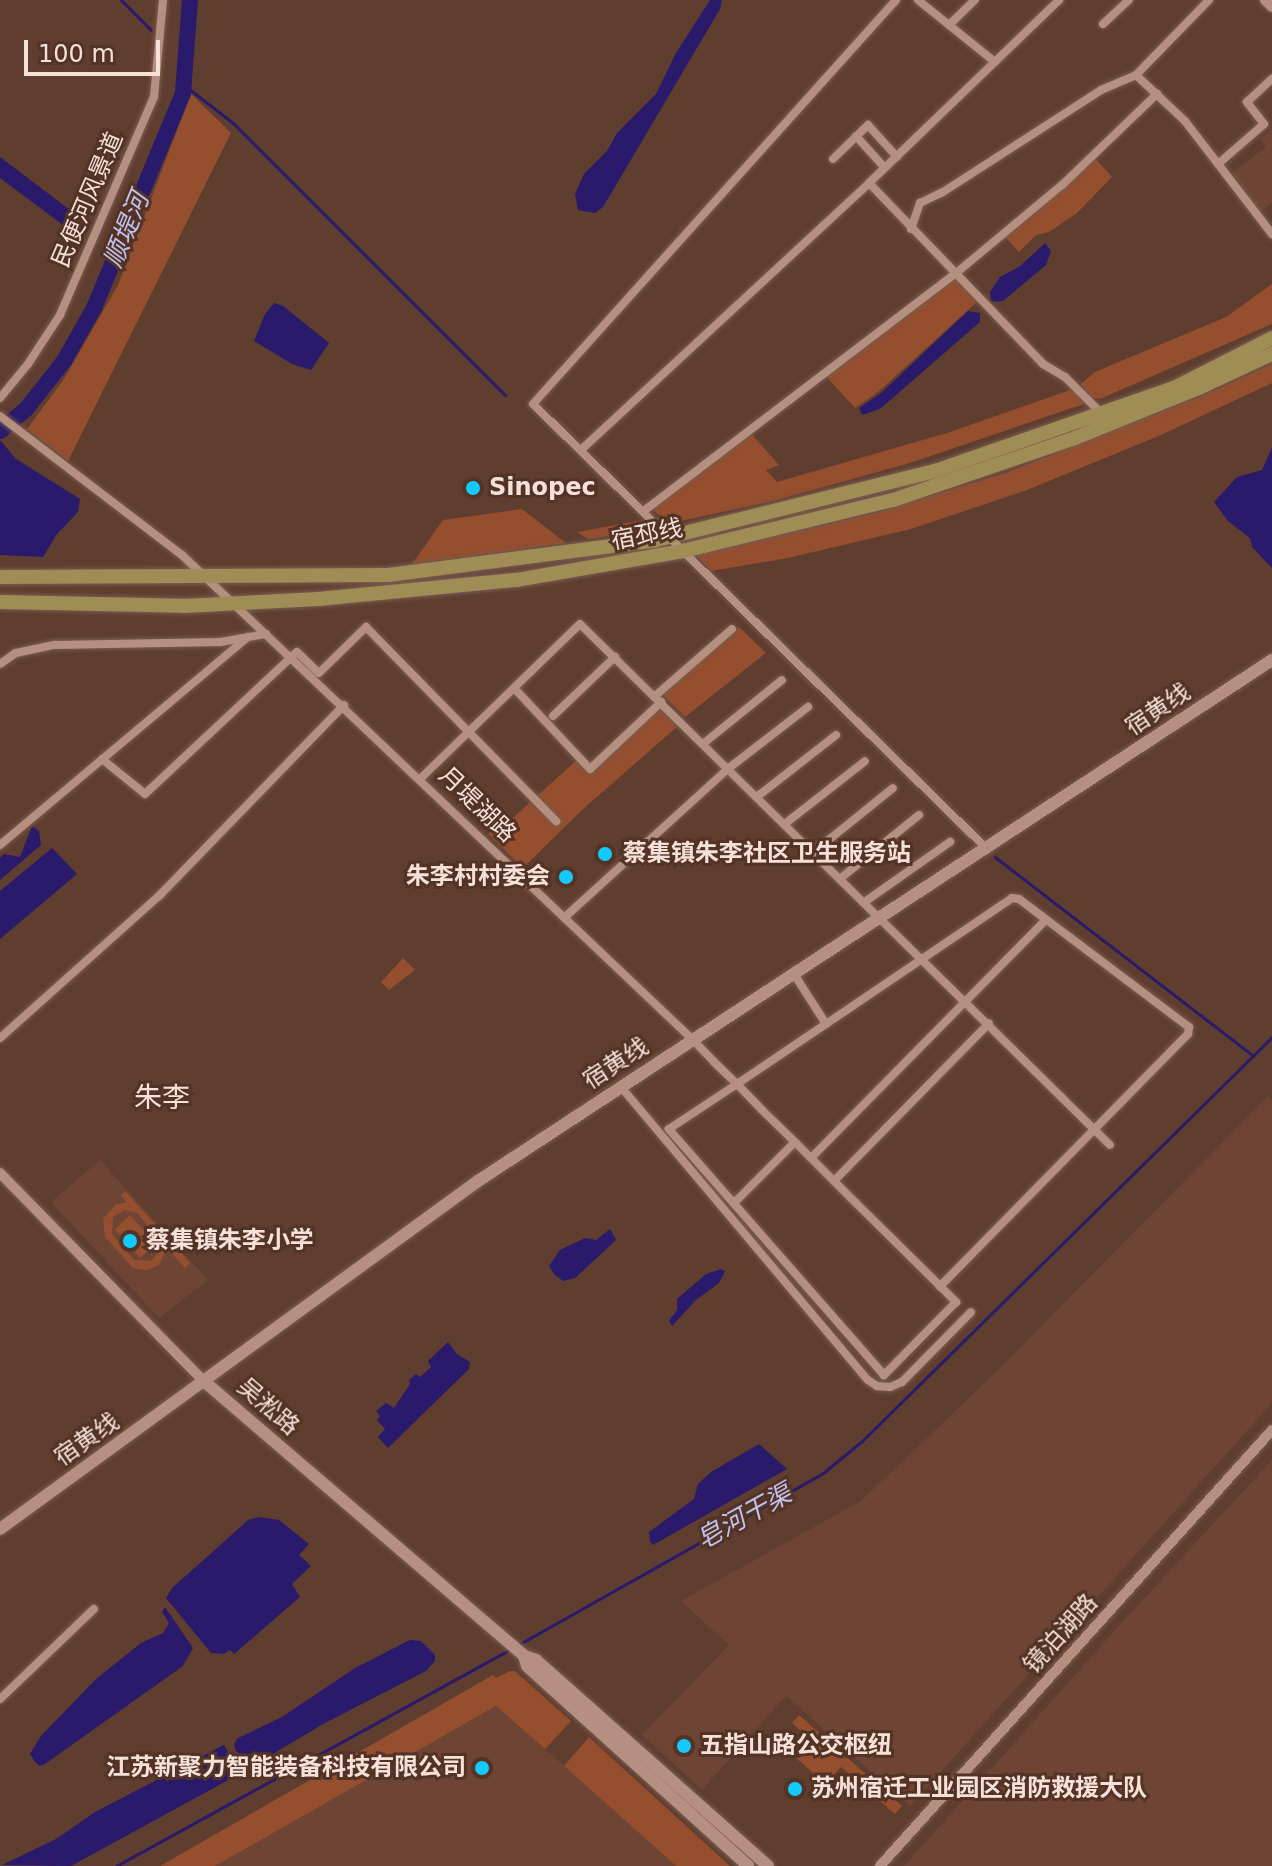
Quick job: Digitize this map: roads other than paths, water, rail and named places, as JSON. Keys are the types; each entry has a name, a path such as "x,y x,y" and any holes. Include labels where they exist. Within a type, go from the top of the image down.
{"main road":[{"name":"宿邳线","path":"0,577 388,575 670,537 935,471 1174,388 1272,338"},
{"name":"宿邳线","path":"0,602 184,606 233,603 517,580 683,551 893,500 1075,438 1199,388 1272,354"},
{"name":"宿黄线","path":"0,1529 206,1383 478,1181 1272,660"},
{"name":"吴淞路","path":"206,1383 524,1656 536,1660 768,1866"},
{"name":"吴淞路","path":"524,1656 527,1666 748,1866"}],"street":[{"name":"民便河风景道","path":"0,398 28,364 60,315 154,97 163,0"},
{"path":"896,0 533,404 645,510 987,849"},
{"path":"918,0 995,62"},
{"path":"949,25 975,0"},
{"path":"582,449 897,157 1059,0"},
{"path":"1103,24 1129,0"},
{"path":"911,229 920,203 943,192 1101,90 1136,75 1209,0"},
{"path":"1265,0 1272,7"},
{"path":"1136,75 1185,121 1272,234"},
{"path":"1218,164 1264,124 1247,102 1272,79"},
{"path":"645,510 955,274 1062,185 1157,94"},
{"path":"833,159 868,125 897,157"},
{"path":"856,136 885,168"},
{"path":"869,183 1043,364 1065,377 1101,413"},
{"name":"月堤湖路","path":"0,416 134,515 205,576 421,778 693,1040 940,1286"},
{"path":"421,778 580,624 842,877 1110,1145"},
{"path":"102,759 145,794 297,652 319,673 366,627 556,821"},
{"path":"514,688 590,769 732,629"},
{"path":"0,664 16,653 55,645 220,642 266,634"},
{"path":"0,845 248,637"},
{"path":"553,716 615,657"},
{"path":"704,743 782,680"},
{"path":"0,1038 159,896 344,705"},
{"path":"565,917 729,768 808,707"},
{"path":"758,796 836,735"},
{"path":"786,823 865,761"},
{"path":"815,851 893,788"},
{"path":"842,877 919,815"},
{"path":"866,901 950,842"},
{"path":"1012,898 1046,920 1191,1031 940,1286 956,1302 884,1375 669,1129 924,958 1012,898"},
{"path":"811,1158 1046,920"},
{"path":"794,974 826,1024"},
{"path":"834,1181 989,1023"},
{"path":"621,1087 868,1380 882,1388 902,1382 971,1312"},
{"path":"730,1219 737,1206 795,1142"},
{"name":"吴淞路","path":"0,1173 206,1383"},
{"name":"镜泊湖路","path":"880,1866 1272,1430"},
{"path":"0,1699 94,1609"}],"waterway":[{"path":"121,0 151,30"},
{"name":"顺堤河","path":"0,431 27,408 64,361 94,308 183,93 190,0"},
{"path":"184,85 233,123 505,395"},
{"path":"995,857 1253,1056"},
{"name":"皂河干渠","path":"516,1646 823,1473 862,1441 1272,1037"},
{"name":"皂河干渠","path":"116,1866 509,1650"}],"place":[{"name":"Sinopec","path":"473,488"},
{"name":"蔡集镇朱李社区卫生服务站","path":"605,854"},
{"name":"朱李村村委会","path":"566,877"},
{"name":"蔡集镇朱李小学","path":"130,1241"},
{"name":"五指山路公交枢纽","path":"684,1746"},
{"name":"江苏新聚力智能装备科技有限公司","path":"482,1768"},
{"name":"苏州宿迁工业园区消防救援大队","path":"795,1789"}],"district":[{"name":"朱李","path":"162,1098"}]}
